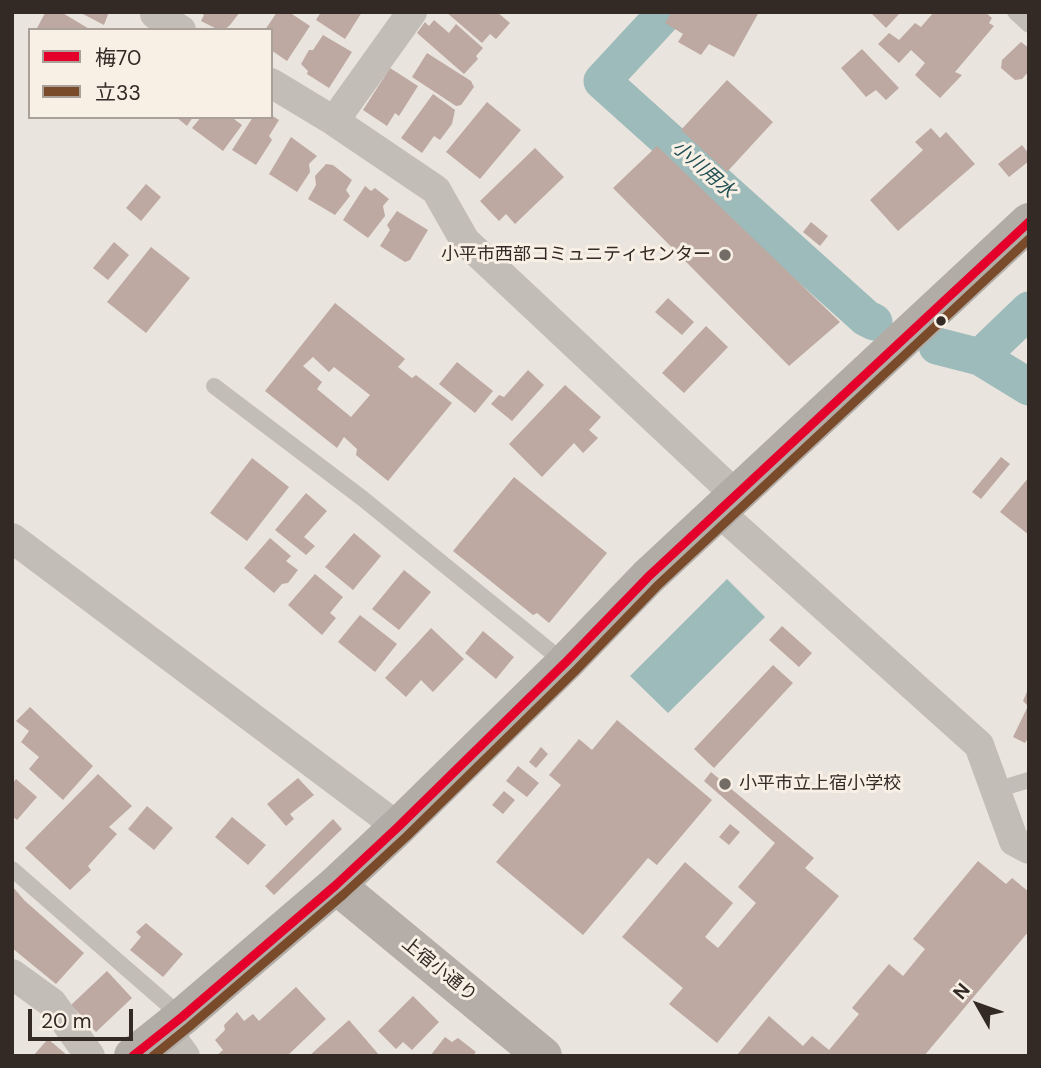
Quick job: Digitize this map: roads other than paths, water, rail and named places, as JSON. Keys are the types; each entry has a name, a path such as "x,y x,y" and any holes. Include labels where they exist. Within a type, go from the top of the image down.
{"main road":[{"path":"133,1056 178,1034 398,827 648,578 1029,222"}],"street":[{"path":"157,12 155,14 178,28"},
{"path":"334,121 412,12"},
{"path":"273,84 334,121 436,190 465,241 728,504 979,745 1014,841 1029,849"},
{"path":"12,538 398,827"},
{"name":"上宿小通り","path":"336,885 543,1056"},
{"path":"12,974 52,1003 90,1056"}],"lane":[{"path":"1015,12 1029,25"},
{"path":"214,386 362,498 565,663"},
{"path":"996,790 1029,780"},
{"path":"12,869 178,1034"}],"water":[{"path":"727,579 765,617 668,713 630,676"}],"waterway":[{"name":"小川用水","path":"666,12 602,81 866,318 874,322"},
{"name":"小川用水","path":"1029,310 980,357 1029,387"},
{"path":"937,346 980,357"}],"place":[{"name":"小平市西部コミュニティセンター","path":"725,255"},
{"name":"小平市立上宿小学校","path":"725,784"}]}
